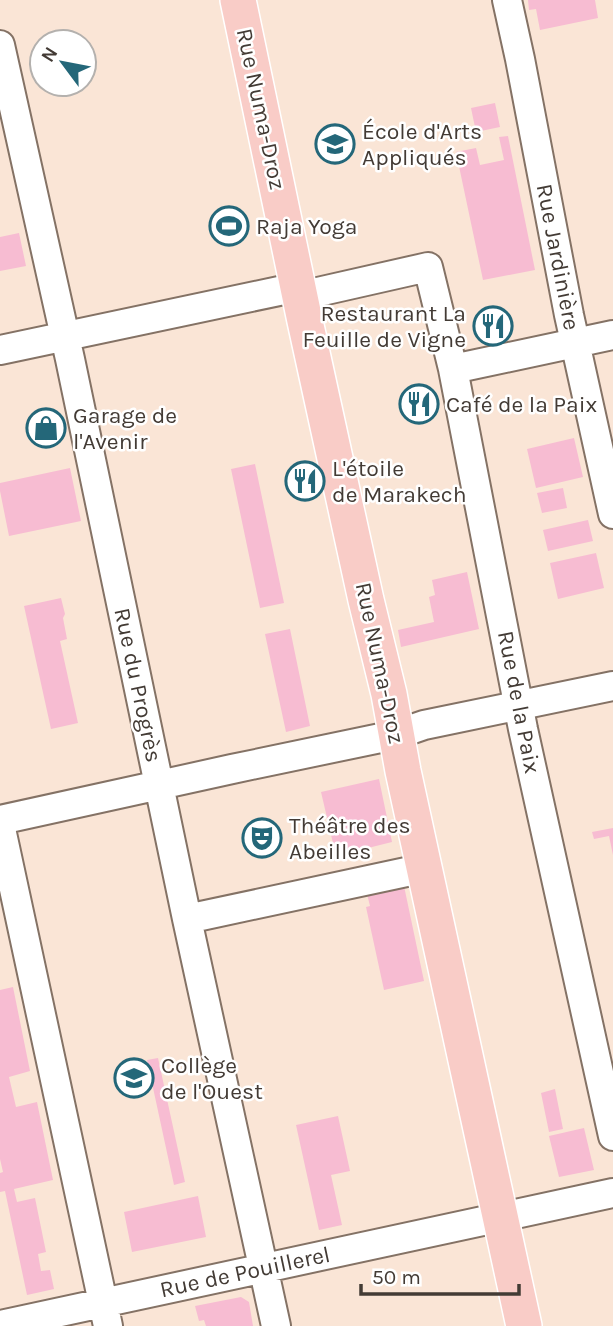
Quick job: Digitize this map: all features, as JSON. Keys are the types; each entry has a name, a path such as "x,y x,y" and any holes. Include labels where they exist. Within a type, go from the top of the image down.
{"main road":[{"name":"Rue Numa-Droz","path":"238,0 524,1326"}],"street":[{"name":"Rue Jardinière","path":"507,0 569,315 613,514"},
{"name":"Rue du Progrès","path":"0,45 276,1326"},
{"name":"Rue de la Paix","path":"299,292 428,267 453,369 519,705 613,1136"},
{"path":"0,351 299,292"},
{"path":"453,369 613,335"},
{"path":"106,1314 0,822 396,735 424,725 613,685"},
{"path":"187,919 425,868"},
{"name":"Rue de Pouillerel","path":"0,1325 106,1314 263,1268 613,1193"}],"shaded area":[{"path":"528,0 595,0 598,18 540,30 536,9 529,10"},
{"path":"495,103 500,127 476,132 471,108"},
{"path":"508,136 535,270 483,280 456,152 476,148 480,165 504,160 499,137"},
{"path":"19,233 26,266 0,271 0,237"},
{"path":"574,438 583,477 536,488 527,449"},
{"path":"255,464 284,603 260,608 231,469"},
{"path":"70,468 81,521 9,536 0,483"},
{"path":"563,488 567,508 542,513 537,493"},
{"path":"588,520 593,541 548,551 543,530"},
{"path":"596,553 604,588 558,599 550,563"},
{"path":"467,572 479,629 401,647 398,630 434,622 429,597 435,595 432,580"},
{"path":"61,598 67,639 60,641 78,723 51,729 24,606"},
{"path":"290,629 310,726 286,732 265,634"},
{"path":"379,779 392,842 336,856 321,792"},
{"path":"613,828 613,855 609,836 594,839 592,832"},
{"path":"404,886 424,981 384,990 366,907 370,906 367,894"},
{"path":"13,987 30,1071 9,1077 16,1107 37,1102 53,1180 14,1189 17,1202 35,1198 46,1252 38,1254 41,1271 50,1270 54,1289 27,1295 5,1191 0,1192 0,1173 3,1172 0,1159 0,990"},
{"path":"158,1058 185,1182 174,1185 147,1060"},
{"path":"555,1089 563,1129 549,1132 541,1093"},
{"path":"338,1116 350,1171 331,1175 342,1225 319,1230 296,1125"},
{"path":"584,1128 594,1170 559,1177 549,1136"},
{"path":"198,1196 206,1237 132,1252 124,1212"},
{"path":"241,1297 249,1302 253,1326 206,1326 204,1320 199,1321 195,1306"}],"place":[{"name":"École d'Arts Appliqués","path":"335,144"},
{"name":"Raja Yoga","path":"229,226"},
{"name":"Restaurant La Feuille de Vigne","path":"493,326"},
{"name":"Café de la Paix","path":"419,404"},
{"name":"Garage de l'Avenir","path":"46,428"},
{"name":"L'étoile de Marakech","path":"305,481"},
{"name":"Théâtre des Abeilles","path":"262,838"},
{"name":"Collège de l'Ouest","path":"134,1078"}]}
